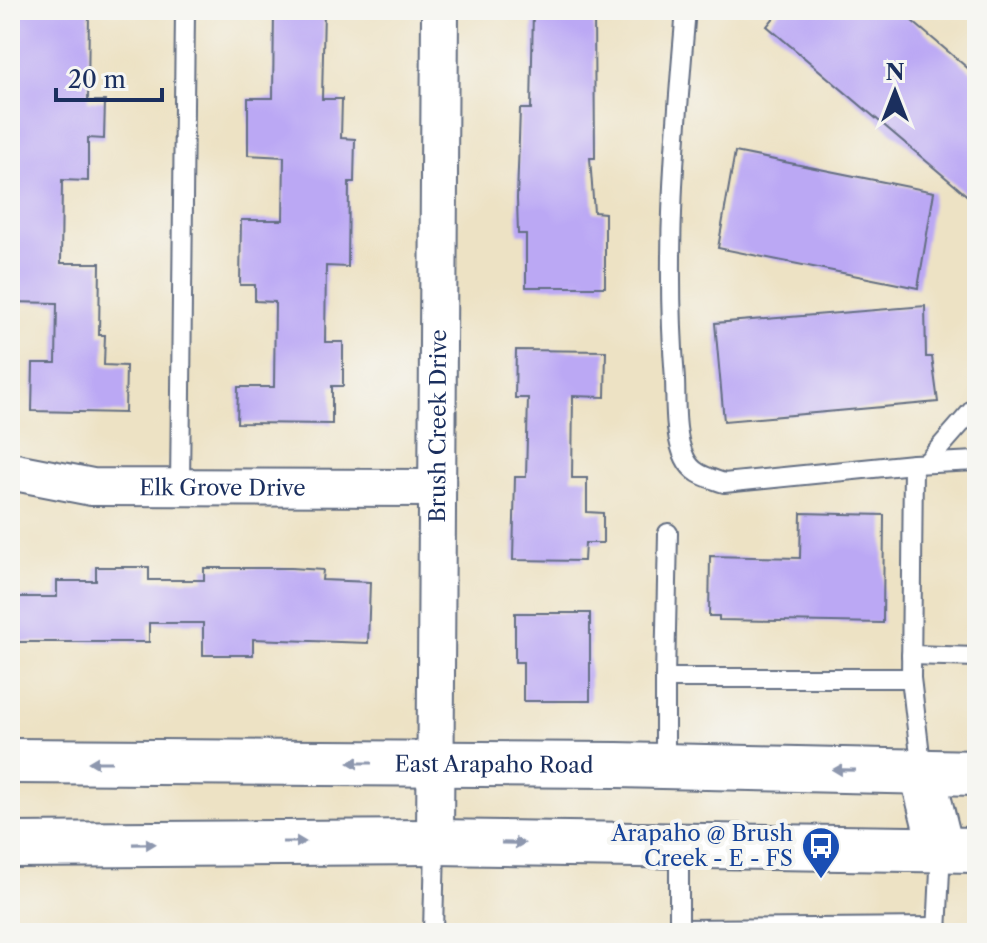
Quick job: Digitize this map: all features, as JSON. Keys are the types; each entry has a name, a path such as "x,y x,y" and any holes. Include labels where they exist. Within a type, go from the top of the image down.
{"main road":[{"name":"East Arapaho Road","path":"10,761 665,765 977,773"},
{"path":"10,845 435,842 959,850 922,772"}],"street":[{"name":"Brush Creek Drive","path":"435,842 438,763 436,488 440,10"},
{"name":"Elk Grove Drive","path":"10,471 92,487 436,488"}],"lane":[{"path":"180,487 185,10"},
{"path":"686,10 669,236 671,329 684,457 696,474 724,483 920,463 977,461"},
{"path":"922,772 911,678 920,463 977,405"},
{"path":"665,765 668,533"},
{"path":"911,655 977,657"},
{"path":"665,678 911,678"},
{"path":"433,933 435,842"},
{"path":"679,845 679,931 938,930 959,850"}],"building":[{"path":"15,10 89,10 88,101 105,101 104,139 88,138 88,181 62,180 61,263 100,263 99,335 105,335 104,365 126,366 125,413 32,411 33,363 56,363 57,303 10,302 10,219 14,219 15,143 10,142 10,100 15,100"},
{"path":"274,10 324,10 322,99 342,99 341,138 355,139 354,182 349,182 348,267 326,266 325,342 343,342 343,386 332,386 332,424 237,423 238,387 274,387 275,302 255,301 255,285 240,285 241,220 283,220 284,157 248,155 248,98 273,98"},
{"path":"533,10 594,10 595,158 590,158 594,212 605,213 605,287 526,287 526,234 518,234 517,199 520,109 531,109"},
{"path":"780,10 899,10 977,76 977,204 767,26"},
{"path":"735,152 934,192 918,288 718,248"},
{"path":"925,306 926,357 932,357 938,402 724,421 715,323"},
{"path":"516,350 606,351 605,397 573,396 572,478 587,478 587,512 603,513 603,543 585,543 584,561 513,560 515,477 526,477 528,398 515,398"},
{"path":"801,513 884,515 883,623 719,620 719,616 709,616 710,556 800,558"},
{"path":"96,567 149,567 149,580 204,580 204,568 291,568 323,570 322,580 370,582 368,643 253,639 253,655 203,655 203,623 149,623 149,642 10,642 10,597 57,597 57,581 96,581"},
{"path":"515,613 590,613 590,701 523,701 523,662 515,662"}],"place":[{"name":"Arapaho @ Brush Creek - E - FS","path":"821,880"}]}
